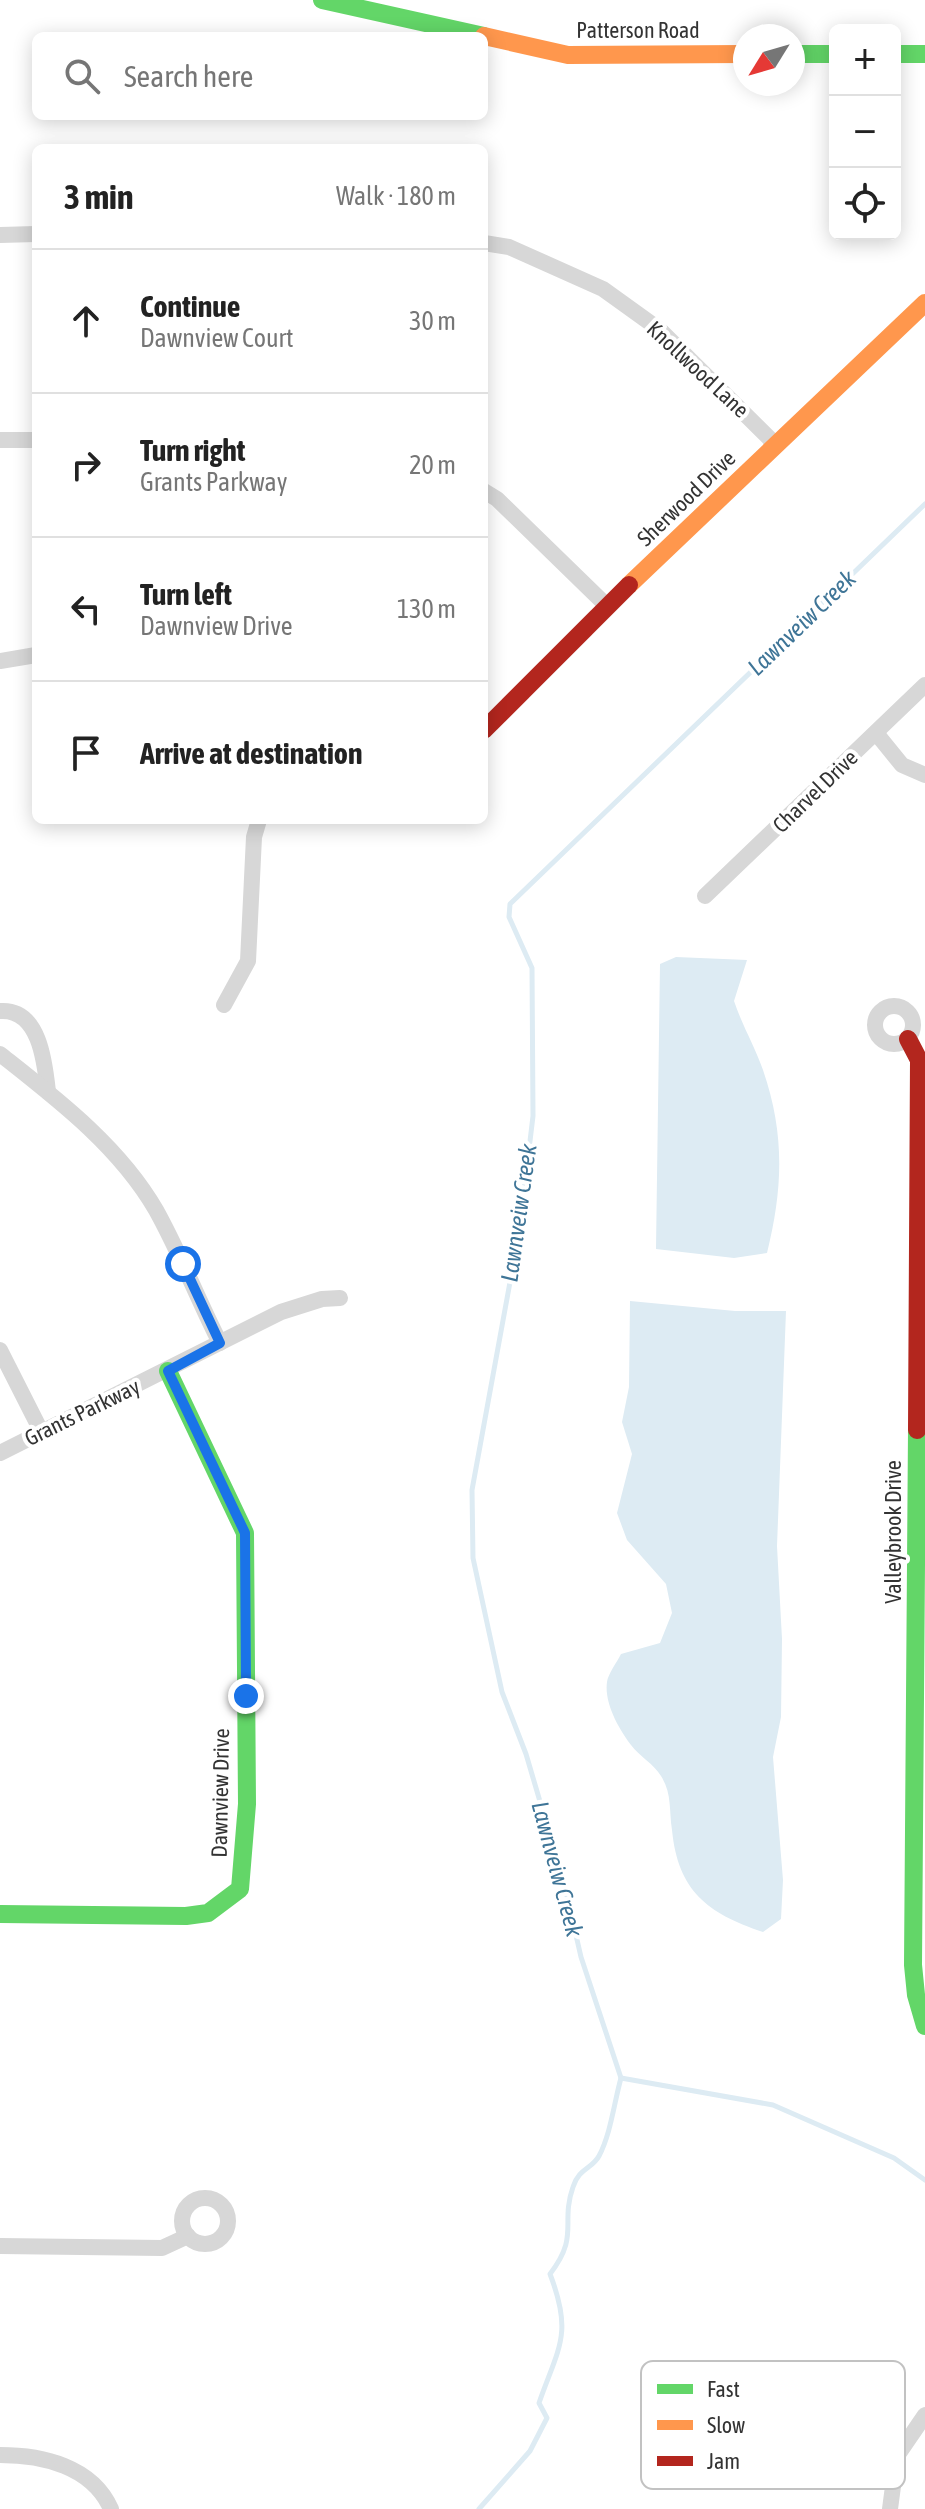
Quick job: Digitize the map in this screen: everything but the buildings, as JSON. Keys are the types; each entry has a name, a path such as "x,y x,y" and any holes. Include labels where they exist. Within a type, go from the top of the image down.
{"street":[{"name":"Patterson Road","path":"322,0 466,32"},
{"name":"Patterson Road","path":"488,37 568,55 733,54"},
{"path":"805,54 829,54"},
{"path":"901,54 925,54"},
{"path":"0,235 32,234"},
{"name":"Knollwood Lane","path":"488,244 509,247 603,289 660,330 776,445"},
{"name":"Sherwood Drive","path":"488,726 607,606 925,303"},
{"path":"0,440 32,440"},
{"path":"488,493 607,606"},
{"path":"0,661 32,656"},
{"name":"Charvel Drive","path":"705,896 925,685"},
{"path":"876,733 902,765 925,775"},
{"path":"224,1005 248,961 254,837 258,824"},
{"path":"0,1011 16,1014 29,1026 44,1050 48,1092"},
{"name":"Valleybrook Drive","path":"908,1039 919,1060 913,1965 916,1995 925,2026"},
{"path":"0,1054 48,1092 105,1145 140,1188 156,1211 220,1343"},
{"name":"Grants Parkway","path":"0,1453 302,1304 340,1298"},
{"path":"0,1350 41,1431"},
{"name":"Dawnview Drive","path":"0,1914 186,1916 208,1913 240,1889 247,1804 245,1533 168,1371"},
{"path":"0,2246 162,2248 188,2236"},
{"path":"905,2444 925,2415"},
{"path":"0,2455 35,2456 76,2472 95,2486 111,2509"},
{"path":"890,2509 893,2489"}],"shaded area":[{"path":"676,957 747,960 734,1001 763,1070 778,1139 779,1183 767,1253 734,1258 656,1249 660,964"},
{"path":"630,1301 735,1311 786,1311 777,1546 782,1639 781,1717 773,1757 783,1880 781,1919 763,1932 726,1917 699,1897 689,1884 675,1851 665,1782 626,1739 608,1698 608,1679 621,1654 660,1643 672,1613 666,1584 627,1540 617,1513 632,1454 622,1422 629,1387"}],"waterway":[{"name":"Lawnveiw Creek","path":"621,2078 581,1957 564,1883 526,1754 502,1692 473,1558 472,1490 519,1233 533,1116 532,968 509,917 510,904 925,504"},
{"path":"621,2078 773,2105 894,2158 925,2180"},
{"path":"479,2509 530,2451 547,2418 539,2403 561,2340 562,2326 550,2274 559,2261 567,2239 573,2187 603,2147 621,2078"}],"traffic: fast":[{"path":"322,0 466,32"},
{"path":"805,54 829,54"},
{"path":"901,54 925,54"},
{"path":"0,1914 186,1916 208,1913 240,1889 247,1804 245,1533 168,1371"},
{"path":"917,1430 913,1965 916,1995 925,2026"}],"traffic: slow":[{"path":"488,37 568,55 733,54"},
{"path":"629,585 925,303"}],"traffic: jam":[{"path":"488,726 629,585"},
{"path":"908,1039 919,1060 917,1430"}],"route":[{"path":"183,1264 220,1343 168,1371 215,1462 245,1533 246,1696"}]}
